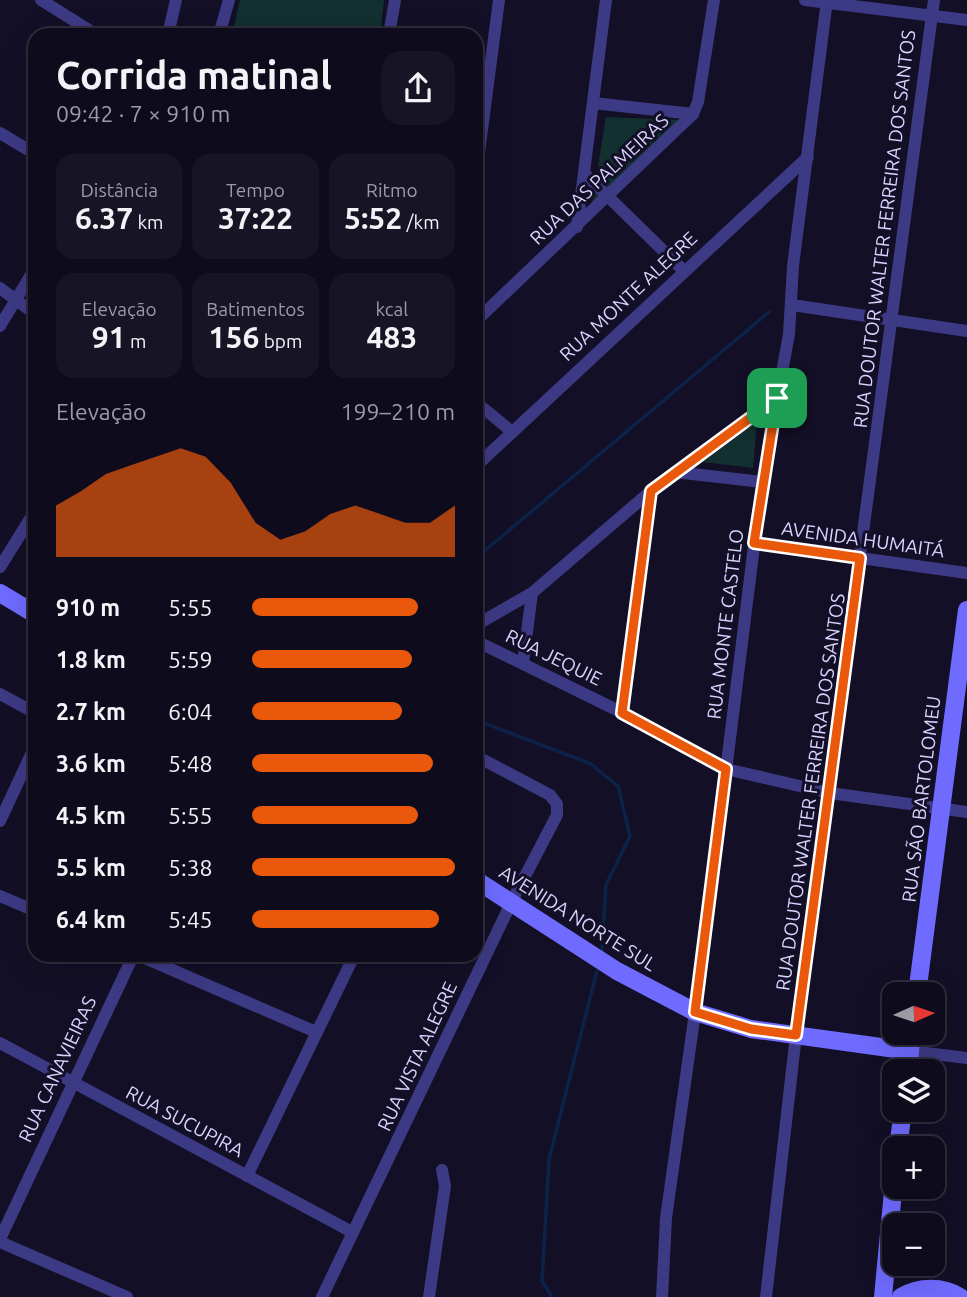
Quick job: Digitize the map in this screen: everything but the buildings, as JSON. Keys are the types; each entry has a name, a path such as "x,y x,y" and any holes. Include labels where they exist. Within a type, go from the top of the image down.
{"street":[{"path":"41,0 86,28"},
{"path":"170,28 176,0"},
{"path":"221,28 229,0"},
{"path":"390,28 395,0"},
{"path":"483,122 499,0"},
{"path":"577,227 606,0"},
{"name":"RUA DAS PALMEIRAS","path":"483,314 693,114 698,102 714,0"},
{"path":"805,0 967,20"},
{"name":"RUA DOUTOR WALTER FERREIRA DOS SANTOS","path":"766,1297 796,1035 893,321 933,0"},
{"name":"RUA MONTE CASTELO","path":"662,1296 666,1218 695,1012 762,482 792,305 793,266 827,1"},
{"path":"593,103 693,114"},
{"path":"0,133 28,150"},
{"name":"RUA MONTE ALEGRE","path":"483,459 683,270 808,157"},
{"path":"584,173 683,270"},
{"path":"0,288 28,306 0,326"},
{"path":"792,305 967,331"},
{"path":"483,621 532,593 651,491 777,398"},
{"path":"483,408 511,431"},
{"path":"675,472 762,482"},
{"path":"622,713 651,491"},
{"path":"0,567 28,523"},
{"name":"AVENIDA HUMAITÁ","path":"754,543 967,573"},
{"path":"0,593 28,610"},
{"path":"523,663 532,593"},
{"name":"RUA SÃO BARTOLOMEU","path":"918,982 967,610"},
{"name":"RUA JEQUIE","path":"483,644 622,713 726,769 830,793 967,812"},
{"path":"0,694 28,709"},
{"name":"RUA VISTA ALEGRE","path":"483,759 532,783 550,795 557,804 555,821 483,961"},
{"path":"0,821 28,761"},
{"name":"AVENIDA NORTE SUL","path":"483,884 617,971 695,1012 751,1029 910,1051"},
{"path":"0,896 28,908"},
{"name":"RUA CANAVIEIRAS","path":"0,1240 71,1083 130,962"},
{"path":"153,962 316,1032"},
{"path":"247,1176 351,962"},
{"name":"RUA VISTA ALEGRE","path":"322,1297 483,962"},
{"name":"RUA SUCUPIRA","path":"0,1043 352,1232"},
{"path":"909,1059 911,1045"},
{"path":"910,1051 967,1058"},
{"path":"429,1297 445,1186 442,1170"},
{"path":"883,1297 892,1199"},
{"path":"0,1240 127,1297"},
{"path":"901,1297 922,1289 939,1289 960,1297"}],"green space":[{"path":"240,0 384,0 381,28 234,28"},
{"path":"606,117 679,120 592,204"},
{"path":"757,422 753,468 703,462"}],"waterway":[{"path":"483,552 769,312"},
{"path":"483,723 591,764 618,786 630,836 606,885 602,951"},
{"path":"552,1297 542,1281 549,1159 597,971"}],"route":[{"path":"777,398 754,543 860,558 796,1035 751,1029 695,1012 726,769 622,713 651,491 777,398"}]}
